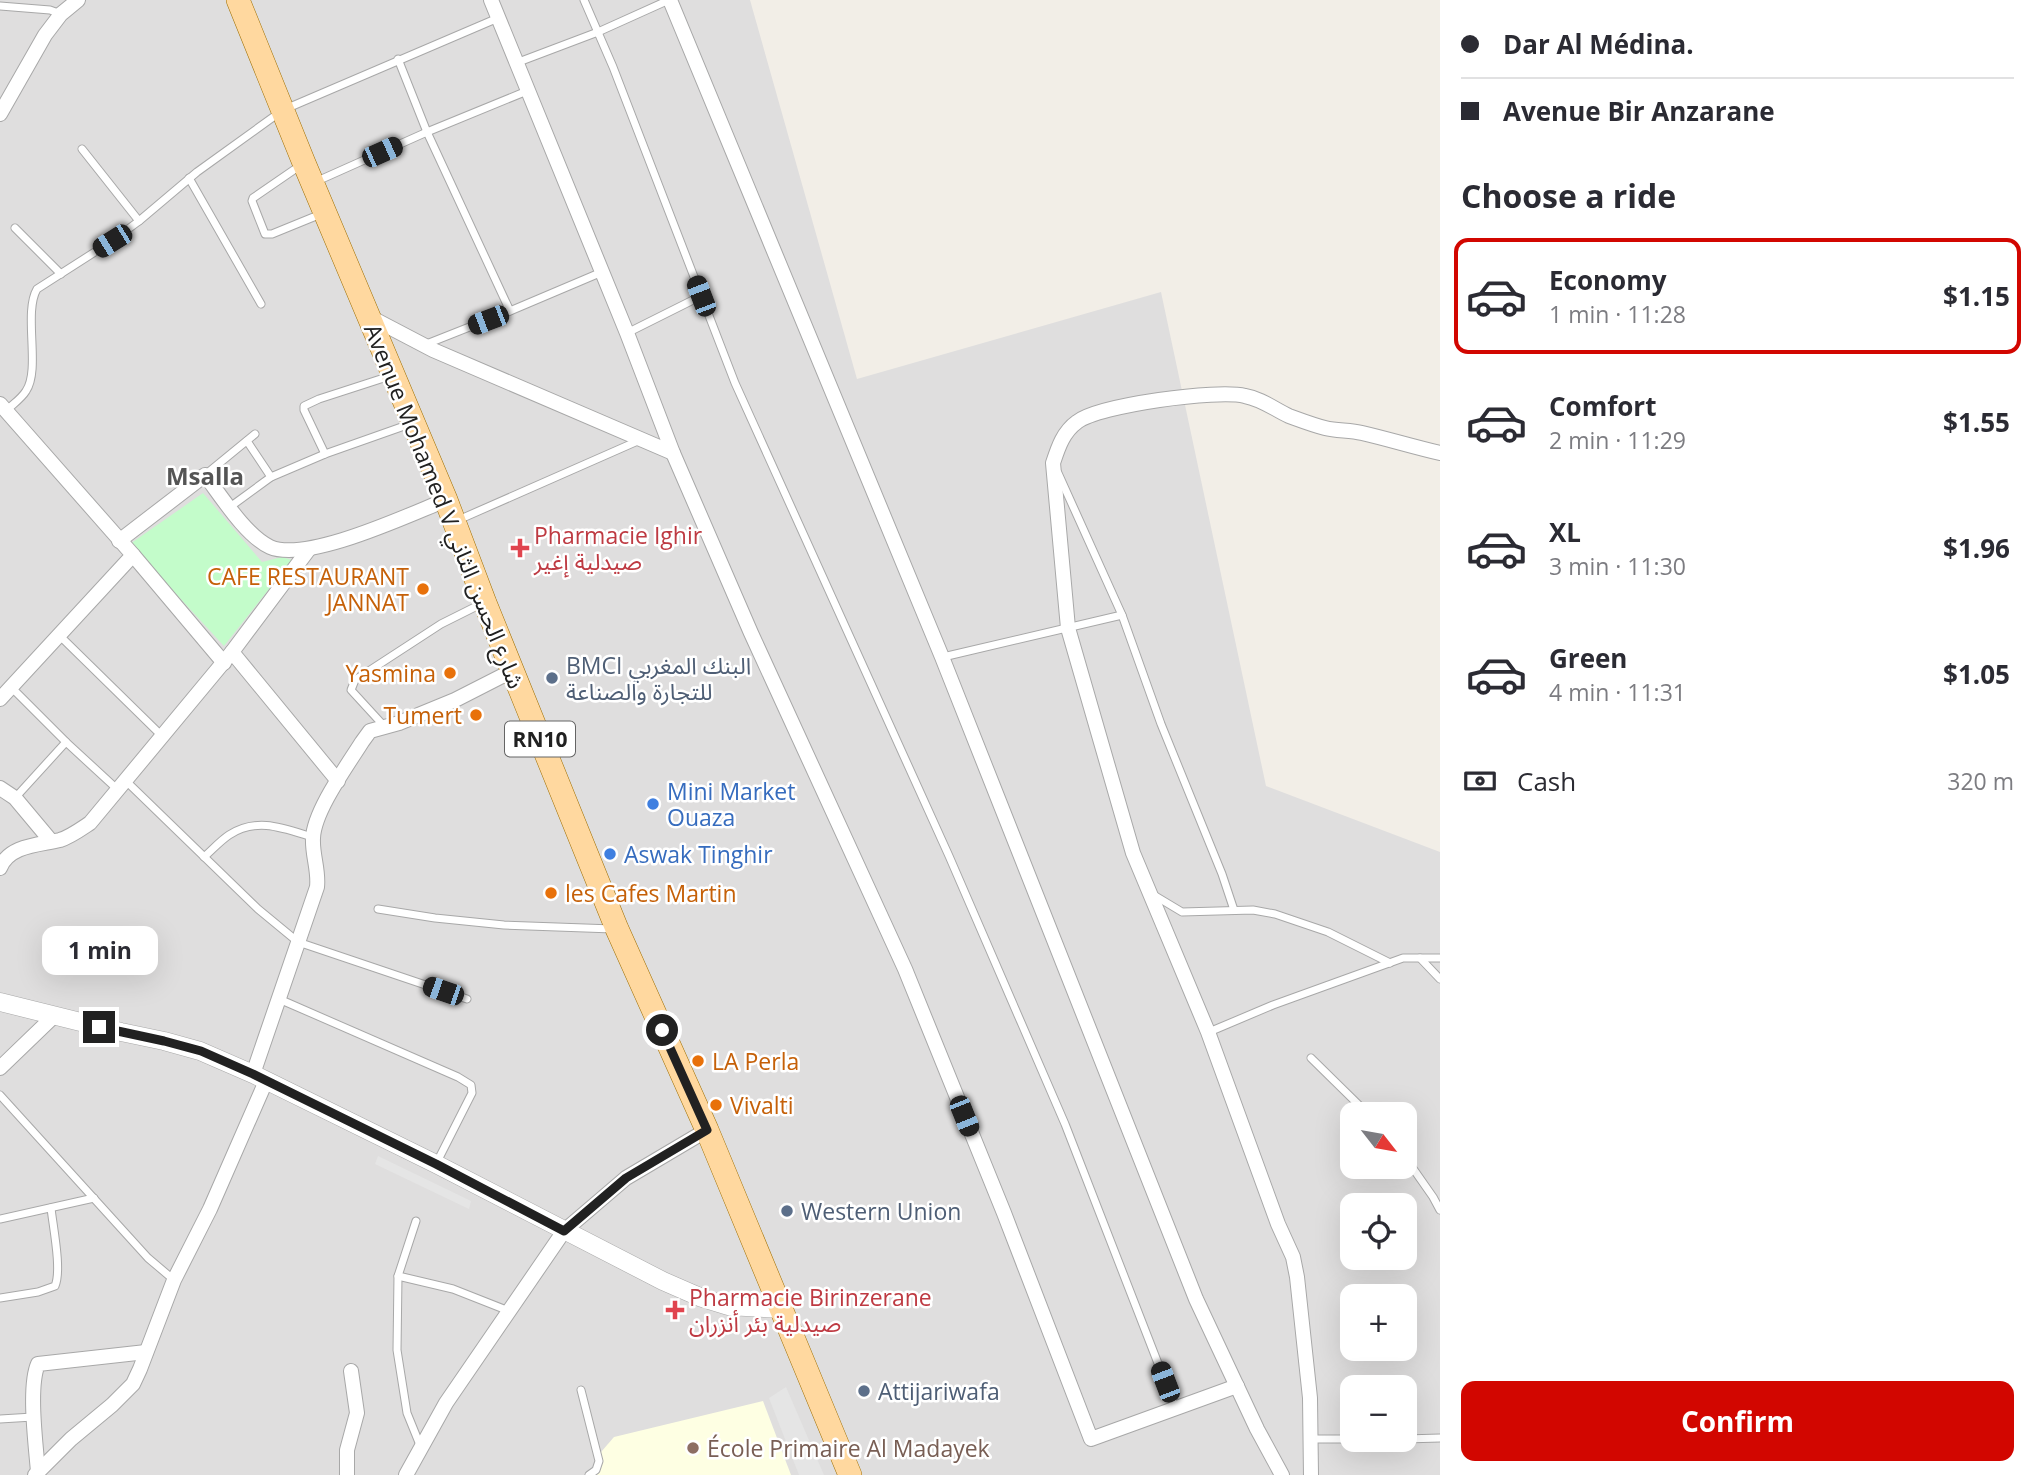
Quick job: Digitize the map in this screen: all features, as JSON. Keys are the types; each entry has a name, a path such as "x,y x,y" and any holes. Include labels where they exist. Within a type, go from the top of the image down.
{"main road":[{"name":"Avenue Mohamed V شارع الحسن الثاني","path":"239,0 446,500 617,929 707,1130 850,1475"}],"street":[{"path":"0,114 45,36 55,12 78,0"},
{"path":"491,0 673,453 751,633 905,969 1091,1439 1237,1386"},
{"path":"669,0 942,657 1196,1298 1282,1475"},
{"path":"369,316 423,345 673,453"},
{"path":"1311,1475 1310,1398 1293,1257 1278,1224 1208,1032 1133,853 1068,628 1053,463 1060,441 1077,422 1094,414 1127,406 1215,395 1243,395 1266,402 1287,415 1327,429 1359,432 1440,453"},
{"path":"3,407 119,541 338,781"},
{"path":"119,541 205,475 251,534 271,548 283,550 309,549 370,531 446,500"},
{"path":"0,868 2,862 12,853 60,840 90,823 228,658 309,549"},
{"path":"0,699 133,555"},
{"path":"36,1473 71,1439 113,1405 132,1384 174,1280 210,1209 260,1077 278,999 318,878 313,837 315,823 338,781 370,731 400,723 455,701 512,671"},
{"path":"0,788 15,798 51,841"},
{"path":"0,1002 201,1051 260,1077 436,1164 663,1281 728,1306 781,1309"},
{"path":"0,1068 54,1016"},
{"path":"406,1475 446,1404 564,1231 626,1178 707,1130"},
{"path":"36,1473 33,1417 34,1376 38,1364 146,1352"},
{"path":"347,1475 347,1450 357,1413 351,1371"}],"lane":[{"path":"49,0 55,12"},
{"path":"584,0 613,67 735,383 949,856 1065,1124 1175,1408"},
{"path":"516,63 598,32 669,0"},
{"path":"0,6 55,12"},
{"path":"3,407 23,395 31,382 34,294 37,289 112,241 190,178 283,110 498,18"},
{"path":"398,60 427,132 510,311"},
{"path":"325,213 265,234 252,201 253,198 309,173 427,132 527,91"},
{"path":"82,149 139,221"},
{"path":"190,178 261,304"},
{"path":"15,228 61,274"},
{"path":"423,345 602,272"},
{"path":"627,333 701,296"},
{"path":"325,454 304,406 394,374"},
{"path":"230,507 271,477 325,454 414,423"},
{"path":"205,475 255,434"},
{"path":"454,522 641,439"},
{"path":"247,441 271,477"},
{"path":"1053,463 1122,615 1166,737 1234,910"},
{"path":"384,726 351,690 351,684 441,624 485,603"},
{"path":"942,657 1122,615"},
{"path":"60,636 162,736"},
{"path":"11,687 66,742 122,785 298,942 467,999"},
{"path":"15,798 66,742"},
{"path":"204,857 229,835 251,825 271,825 313,837"},
{"path":"1152,894 1182,912 1253,910 1310,925 1390,963"},
{"path":"378,909 504,925 617,929"},
{"path":"1208,1032 1273,1005 1390,963 1411,957 1440,958"},
{"path":"1420,958 1440,979"},
{"path":"278,999 471,1085 472,1093 436,1164"},
{"path":"1311,1058 1356,1102"},
{"path":"0,1095 148,1258 174,1280"},
{"path":"1418,1176 1440,1210"},
{"path":"0,1219 94,1198"},
{"path":"0,1298 38,1292 55,1286 57,1268 51,1208"},
{"path":"416,1222 398,1276 397,1350 407,1413 421,1447"},
{"path":"398,1276 453,1289 509,1311"},
{"path":"581,1390 599,1461 596,1470 589,1475"},
{"path":"0,1419 33,1417"},
{"path":"1417,1439 1440,1438"},
{"path":"1311,1439 1340,1439"}],"shaded area":[{"path":"0,0 750,0 857,379 1161,292 1266,786 1440,852 1440,1475 0,1475"},
{"path":"378,1156 471,1201 469,1209 375,1164"},
{"path":"786,1387 824,1475 799,1475 769,1398"},
{"name":"École Primaire Al Madayek","path":"763,1401 791,1475 596,1475 595,1459 614,1437"}],"green space":[{"path":"203,493 262,562 282,557 292,560 224,646 130,544"}],"place":[{"name":"Pharmacie Ighir صيدلية إغير","path":"520,548"},
{"name":"CAFE RESTAURANT JANNAT","path":"423,589"},
{"name":"Yasmina","path":"450,673"},
{"name":"BMCI البنك المغربي للتجارة والصناعة","path":"552,678"},
{"name":"Tumert","path":"476,715"},
{"name":"Mini Market Ouaza","path":"653,804"},
{"name":"Aswak Tinghir","path":"610,854"},
{"name":"les Cafes Martin","path":"551,893"},
{"name":"LA Perla","path":"698,1061"},
{"name":"Vivalti","path":"716,1105"},
{"name":"Western Union","path":"787,1211"},
{"name":"Pharmacie Birinzerane صيدلية بئر أنزران","path":"675,1310"},
{"name":"Attijariwafa","path":"864,1391"},
{"name":"École Primaire Al Madayek","path":"693,1448"}],"district":[{"name":"Msalla","path":"205,475"}],"route":[{"path":"99,1027 201,1051 436,1164 564,1231 626,1178 707,1130 662,1030"}]}
